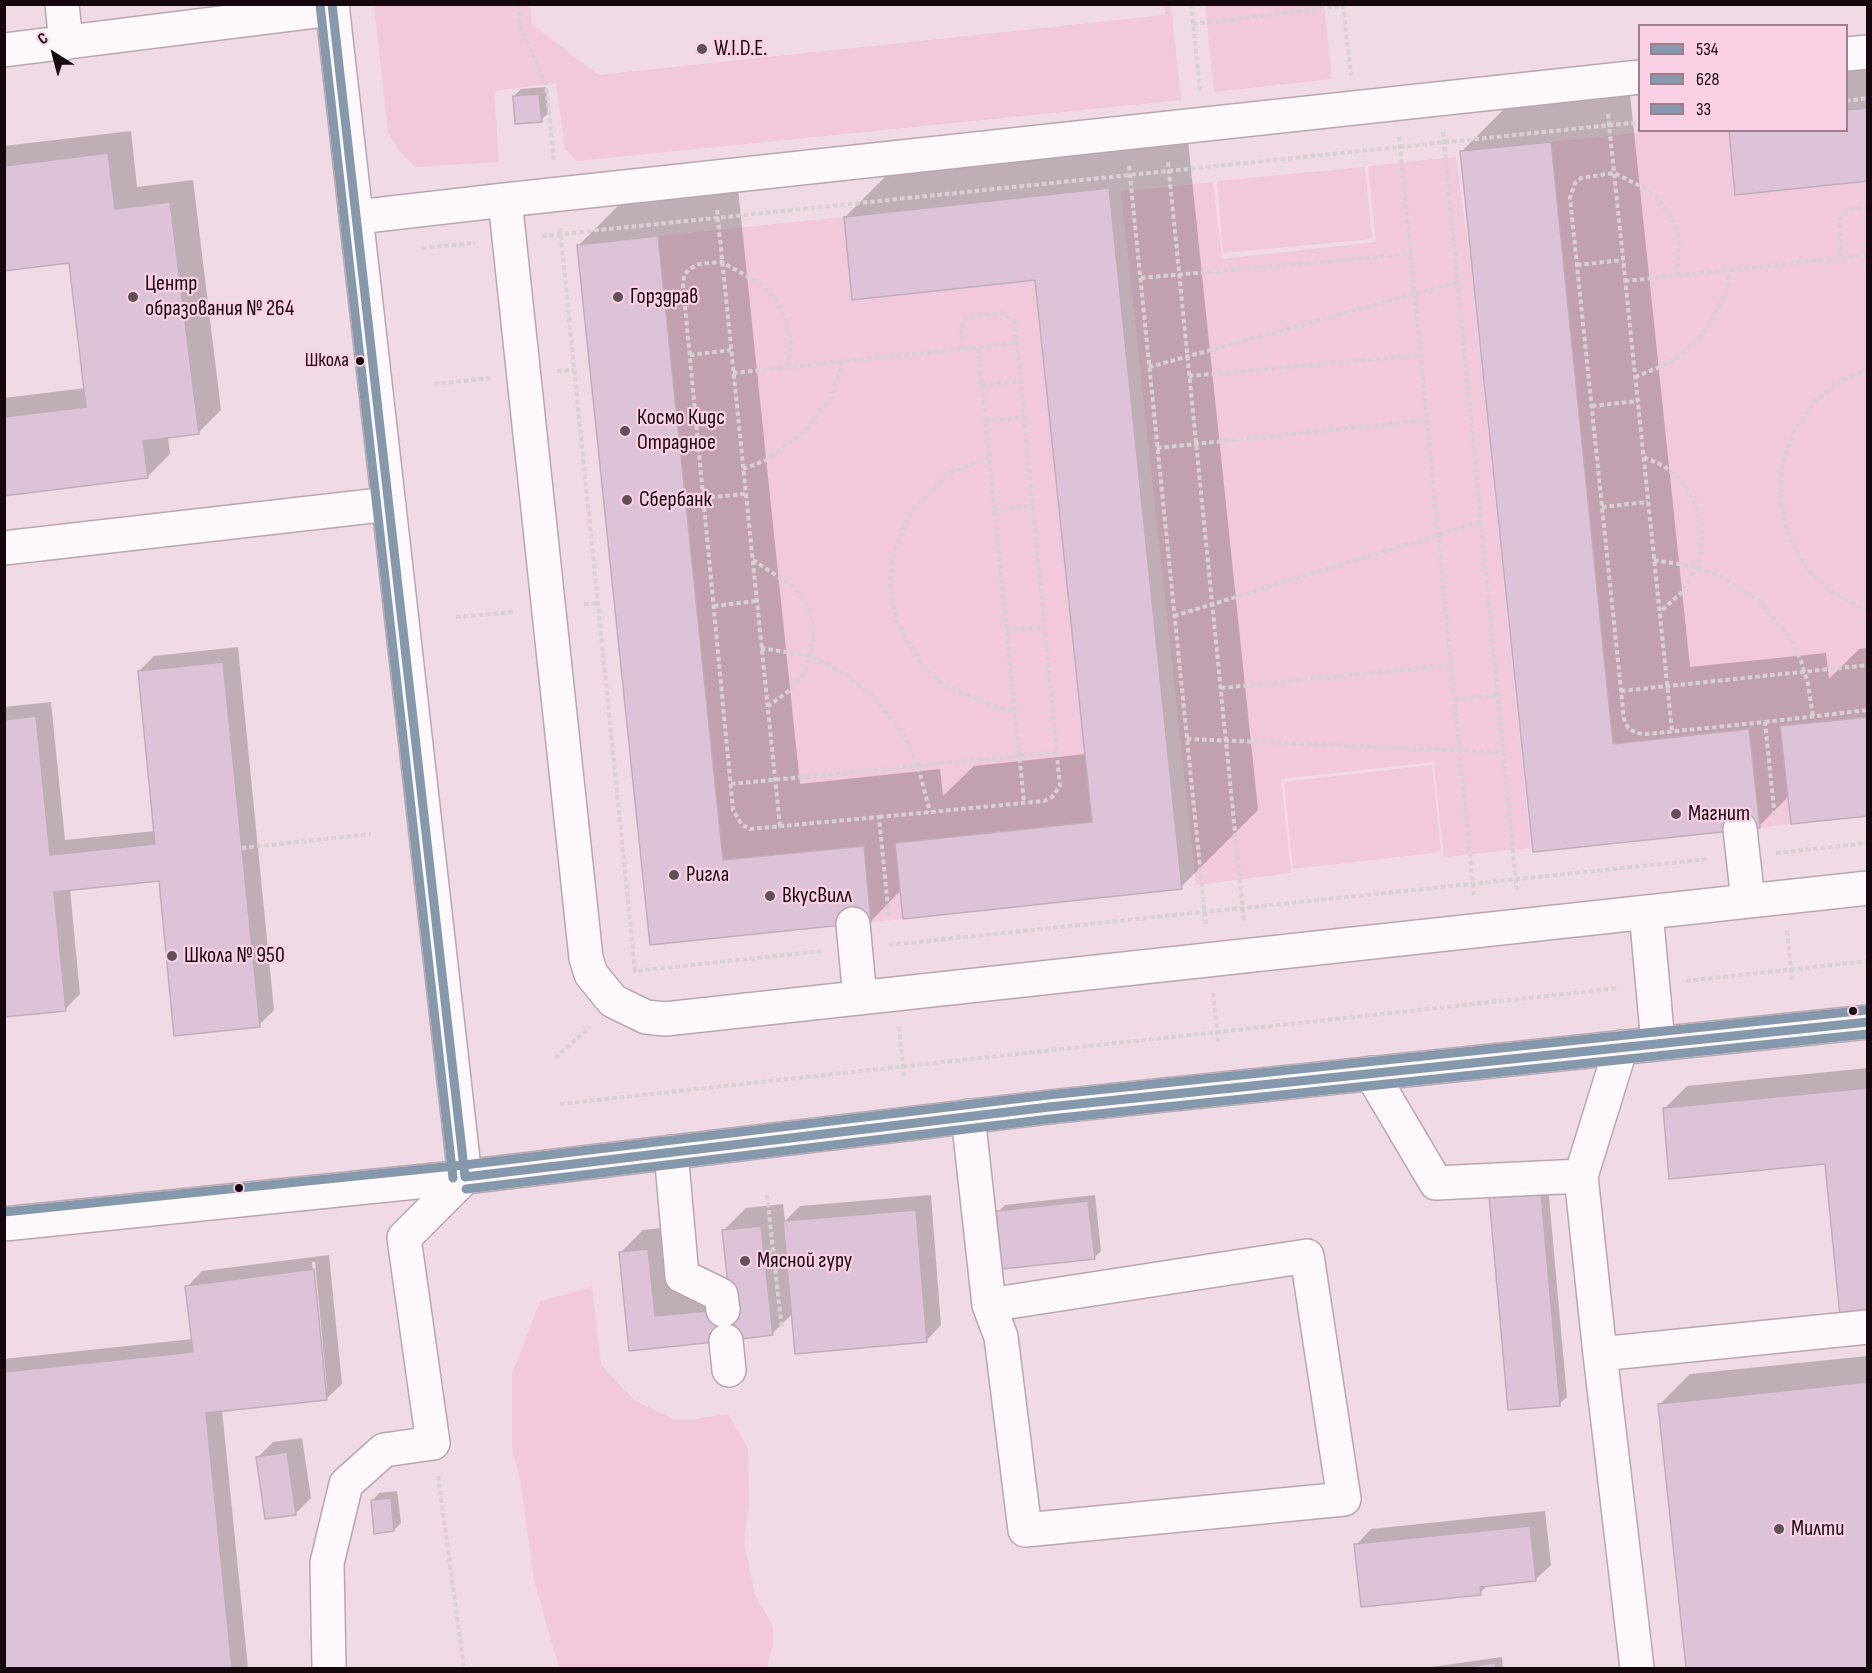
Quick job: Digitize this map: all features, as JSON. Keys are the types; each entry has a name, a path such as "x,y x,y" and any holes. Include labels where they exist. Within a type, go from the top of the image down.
{"main road":[{"path":"62,4 66,43"},
{"path":"4,50 66,43 214,14 333,7 465,1177"},
{"path":"1848,54 1868,52"},
{"path":"357,217 1638,77"},
{"path":"505,200 586,958 591,974 613,1001 629,1011 646,1017 664,1019 1868,888"},
{"path":"4,548 389,504"},
{"path":"1742,843 1748,901"},
{"path":"1646,912 1658,1043"},
{"path":"854,936 860,998"},
{"path":"4,1224 465,1177 968,1116 1868,1022"},
{"path":"1621,1047 1581,1176 1637,1668"},
{"path":"1371,1073 1436,1183 1581,1176"},
{"path":"968,1116 989,1305 1001,1337 1025,1530 1344,1499 1307,1256 989,1305"},
{"path":"671,1152 682,1276 721,1295 726,1340"},
{"path":"329,1668 327,1563 346,1484 384,1450 433,1443 404,1238 465,1177"},
{"path":"1600,1354 1868,1327"}],"path":[{"path":"518,4 520,26 546,85 635,971 854,936 1204,912 1515,880 1742,843 1868,843"},
{"path":"1191,4 1207,167"},
{"path":"1193,24 1343,6"},
{"path":"1848,101 1868,98"},
{"path":"1440,99 1520,926"},
{"path":"1396,104 1477,930"},
{"path":"560,234 1638,122"},
{"path":"1164,129 1248,956"},
{"path":"1125,133 1218,1043"},
{"path":"1610,135 1672,731"},
{"path":"1677,275 1679,240 1668,209 1647,189 1614,173 1581,178 1571,189 1570,198 1621,691 1624,718 1628,728 1636,733 1647,734 1868,711"},
{"path":"1841,258 1840,219 1850,209 1868,208"},
{"path":"719,230 780,827"},
{"path":"1141,278 1411,254"},
{"path":"1625,281 1867,255 1868,269"},
{"path":"1577,265 1623,260"},
{"path":"788,368 791,342 781,308 761,285 722,262 699,264 689,268 684,276 690,355 730,784 733,810 742,825 750,829 1044,801 1056,793 1061,778 1059,752 1015,323 1002,313 971,315 961,324 963,349"},
{"path":"1635,377 1667,364 1687,350 1707,329 1728,289 1729,270"},
{"path":"1149,367 1457,282"},
{"path":"734,373 1017,344"},
{"path":"978,348 1024,802"},
{"path":"690,355 731,350"},
{"path":"1189,376 1421,355"},
{"path":"743,469 766,460 805,431 831,398 843,362"},
{"path":"1868,369 1844,379 1815,401 1794,431 1782,466 1780,502 1789,538 1808,570 1835,595 1868,611"},
{"path":"982,385 1021,381"},
{"path":"1592,406 1638,401"},
{"path":"986,421 1025,417"},
{"path":"1157,448 1427,420"},
{"path":"1643,456 1664,466 1681,481 1694,500 1701,522 1702,544 1697,567 1682,592 1659,612"},
{"path":"989,457 948,474 912,510 894,551 890,584 897,622 921,664 944,685 1000,708 1014,710"},
{"path":"703,498 746,494"},
{"path":"1602,507 1648,502"},
{"path":"994,510 1034,506"},
{"path":"1174,615 1480,522"},
{"path":"752,560 794,587 808,606 813,624 811,656 805,672 790,690 767,707"},
{"path":"1654,560 1697,567 1741,587 1760,602 1790,638 1804,672 1813,716"},
{"path":"714,606 756,601"},
{"path":"1006,631 1046,627"},
{"path":"761,648 811,656 842,672 874,697 905,737 918,766 930,812"},
{"path":"1221,688 1451,665"},
{"path":"1621,691 1868,665"},
{"path":"1455,699 1497,694"},
{"path":"1765,722 1776,826"},
{"path":"1187,739 1503,752"},
{"path":"730,784 1059,752"},
{"path":"879,817 889,920"},
{"path":"242,848 371,834"},
{"path":"560,1104 1868,961"},
{"path":"767,1195 783,1330"},
{"path":"433,1443 464,1668"}],"shaded area":[{"path":"374,5 530,5 532,24 598,75 1165,15 1164,5 1171,5 1181,100 577,161 565,149 556,83 494,91 499,162 416,167 400,152 388,132"},
{"path":"1205,5 1324,5 1332,79 1214,92"},
{"path":"1644,132 1729,132 1736,195 1867,181 1867,717 1780,726 1791,824 1760,828 1749,729 1613,744 1551,142"},
{"path":"1456,157 1471,267 1531,848 1444,857 1434,762 1281,779 1291,873 1196,885 1121,192 1213,182 1222,259 1376,242 1368,166"},
{"path":"1365,167 1372,239 1223,253 1217,181"},
{"path":"844,217 853,300 1035,280 1092,822 895,843 903,919 871,922 863,846 723,860 658,236"},
{"path":"1432,765 1441,852 1293,869 1284,782"},
{"path":"592,1287 601,1365 635,1401 674,1419 695,1419 728,1414 748,1448 749,1503 744,1542 755,1595 773,1626 773,1645 767,1668 559,1668 534,1580 521,1485 512,1449 512,1374 540,1301"}],"building":[{"path":"539,94 542,122 515,124 513,96"},
{"path":"1868,108 1868,181 1735,195 1729,132 1848,132 1848,110"},
{"path":"1551,142 1613,744 1749,729 1760,828 1533,852 1460,151"},
{"path":"108,153 115,209 170,202 199,434 143,441 148,478 4,496 4,417 86,407 69,263 4,271 4,166"},
{"path":"1109,188 1182,889 903,919 895,843 1092,822 1035,280 852,300 844,217"},
{"path":"658,236 723,860 864,846 871,922 650,945 577,245"},
{"path":"223,662 260,1027 174,1036 159,881 54,892 66,1011 4,1017 4,720 36,716 50,855 155,844 138,671"},
{"path":"1868,717 1868,816 1791,824 1780,726"},
{"path":"1868,1088 1868,1314 1840,1316 1825,1164 1669,1179 1663,1108"},
{"path":"1540,1181 1560,1406 1508,1410 1488,1185"},
{"path":"1088,1201 1095,1259 1002,1269 996,1211"},
{"path":"916,1210 927,1342 795,1354 783,1221"},
{"path":"761,1226 773,1335 734,1340 722,1230"},
{"path":"648,1249 655,1316 730,1309 734,1340 629,1351 619,1252"},
{"path":"314,1269 327,1400 206,1413 232,1668 4,1668 4,1372 193,1352 185,1286"},
{"path":"1868,1382 1868,1668 1686,1668 1658,1404"},
{"path":"287,1452 296,1515 265,1519 256,1457"},
{"path":"391,1498 394,1531 374,1534 371,1500"},
{"path":"1530,1526 1536,1581 1480,1587 1481,1595 1361,1607 1354,1544"},
{"path":"1495,1663 1496,1668 1461,1668"}],"transit line":[{"name":"534","path":"332,4 465,1177"},
{"name":"628","path":"320,5 453,1178"},
{"name":"33","path":"4,1212 464,1165 1048,1095 1867,1010"},
{"name":"534","path":"465,1177 1049,1107 1868,1022"},
{"name":"628","path":"466,1189 1050,1119 1868,1034"}],"place":[{"name":"W.I.D.E.","path":"702,49"},
{"name":"Центр образования № 264","path":"133,297"},
{"name":"Горздрав","path":"618,297"},
{"name":"Школа","path":"360,361"},
{"name":"Космо Кидс Отрадное","path":"625,431"},
{"name":"Сбербанк","path":"627,500"},
{"name":"Магнит","path":"1676,814"},
{"name":"Ригла","path":"674,875"},
{"name":"ВкусВилл","path":"770,896"},
{"name":"Школа № 950","path":"172,956"},
{"name":"Мясной гуру","path":"745,1261"},
{"name":"Милти","path":"1779,1529"}]}
